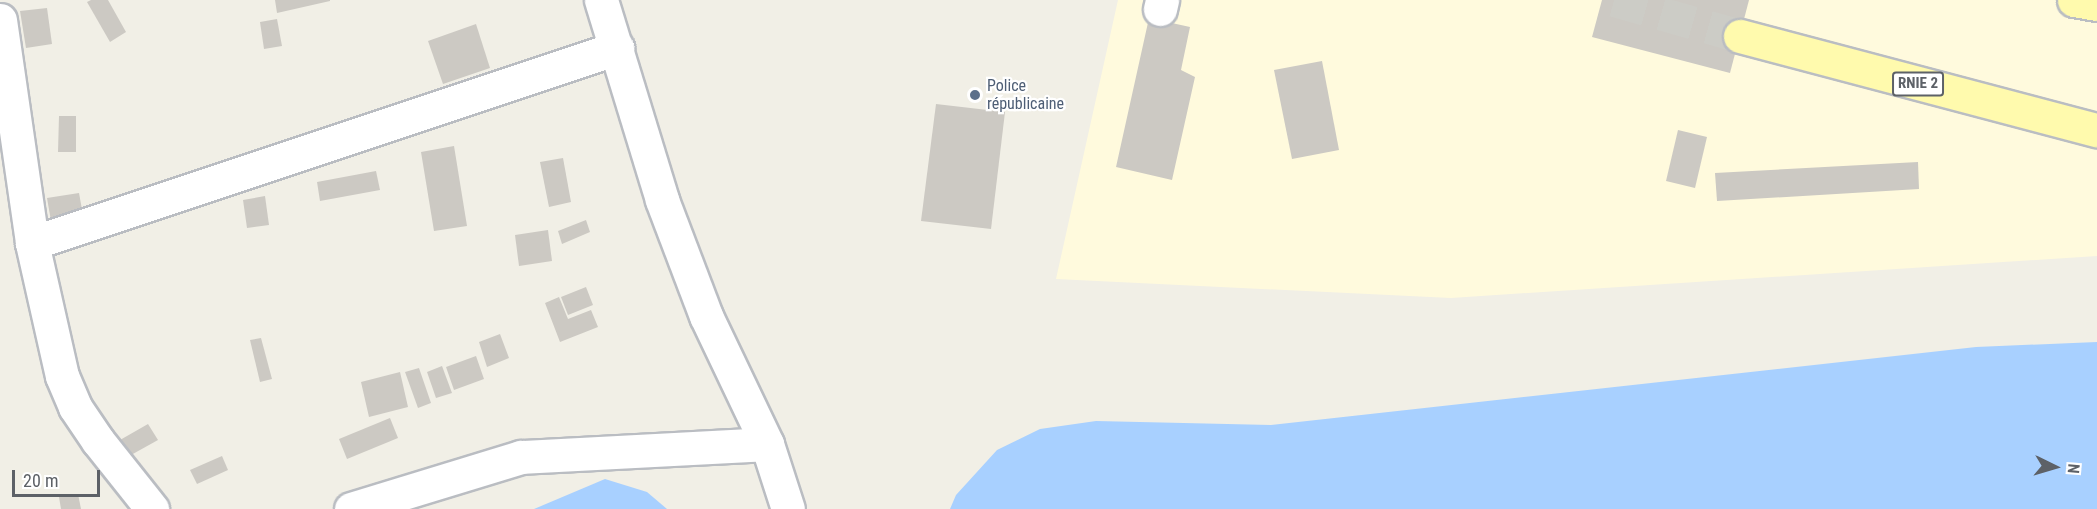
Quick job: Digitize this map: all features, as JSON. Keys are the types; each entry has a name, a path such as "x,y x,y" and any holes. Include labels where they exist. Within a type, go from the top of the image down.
{"main road":[{"path":"2074,0 2097,4"},
{"name":"RNIE 2","path":"1740,36 2097,130"}],"street":[{"path":"0,3 9,0"},
{"path":"601,0 662,200 690,274 767,444 788,509"},
{"path":"0,20 32,243 62,376 75,407 153,509"},
{"path":"32,243 617,48"},
{"path":"351,509 521,457 767,444"}],"shaded area":[{"path":"1118,0 2097,0 2097,256 1451,298 1056,279"}],"water":[{"path":"2097,342 2097,509 950,509 956,495 997,450 1040,429 1096,421 1271,425 1976,347"},
{"path":"605,479 647,492 667,509 534,509"}],"building":[{"path":"108,0 126,32 110,42 87,2"},
{"path":"275,0 330,0 330,1 277,13"},
{"path":"1602,0 1749,0 1730,73 1592,37"},
{"path":"47,8 52,44 26,48 20,11"},
{"path":"1149,18 1190,27 1181,70 1195,77 1172,180 1116,167"},
{"path":"277,19 282,46 264,49 260,22"},
{"path":"476,24 490,68 443,84 428,41"},
{"path":"1322,61 1339,150 1292,159 1274,70"},
{"path":"936,104 1005,112 991,229 921,221"},
{"path":"59,116 76,116 76,152 58,152"},
{"path":"1678,130 1707,137 1695,188 1666,181"},
{"path":"454,146 467,226 434,231 421,152"},
{"path":"563,158 571,202 549,207 540,162"},
{"path":"1918,162 1919,189 1717,201 1715,173"},
{"path":"376,171 380,190 320,201 317,182"},
{"path":"79,193 83,215 51,221 47,198"},
{"path":"265,196 269,225 247,228 243,200"},
{"path":"586,220 590,232 562,244 558,231"},
{"path":"548,230 552,261 519,266 515,235"},
{"path":"586,287 593,305 568,315 561,297"},
{"path":"559,297 568,319 591,310 598,327 560,342 545,303"},
{"path":"500,334 509,358 487,367 479,342"},
{"path":"261,338 272,379 260,382 250,340"},
{"path":"476,356 484,379 454,390 446,367"},
{"path":"442,366 452,393 436,398 427,372"},
{"path":"419,368 431,403 418,408 405,372"},
{"path":"400,372 408,407 369,417 361,382"},
{"path":"390,418 398,438 347,459 339,439"},
{"path":"148,424 158,440 122,460 113,444"},
{"path":"222,456 228,470 197,484 190,470"},
{"path":"78,494 81,509 61,509 59,497"}],"tunnel":[{"path":"1614,0 1740,36"}],"place":[{"name":"Police républicaine","path":"975,95"}]}
